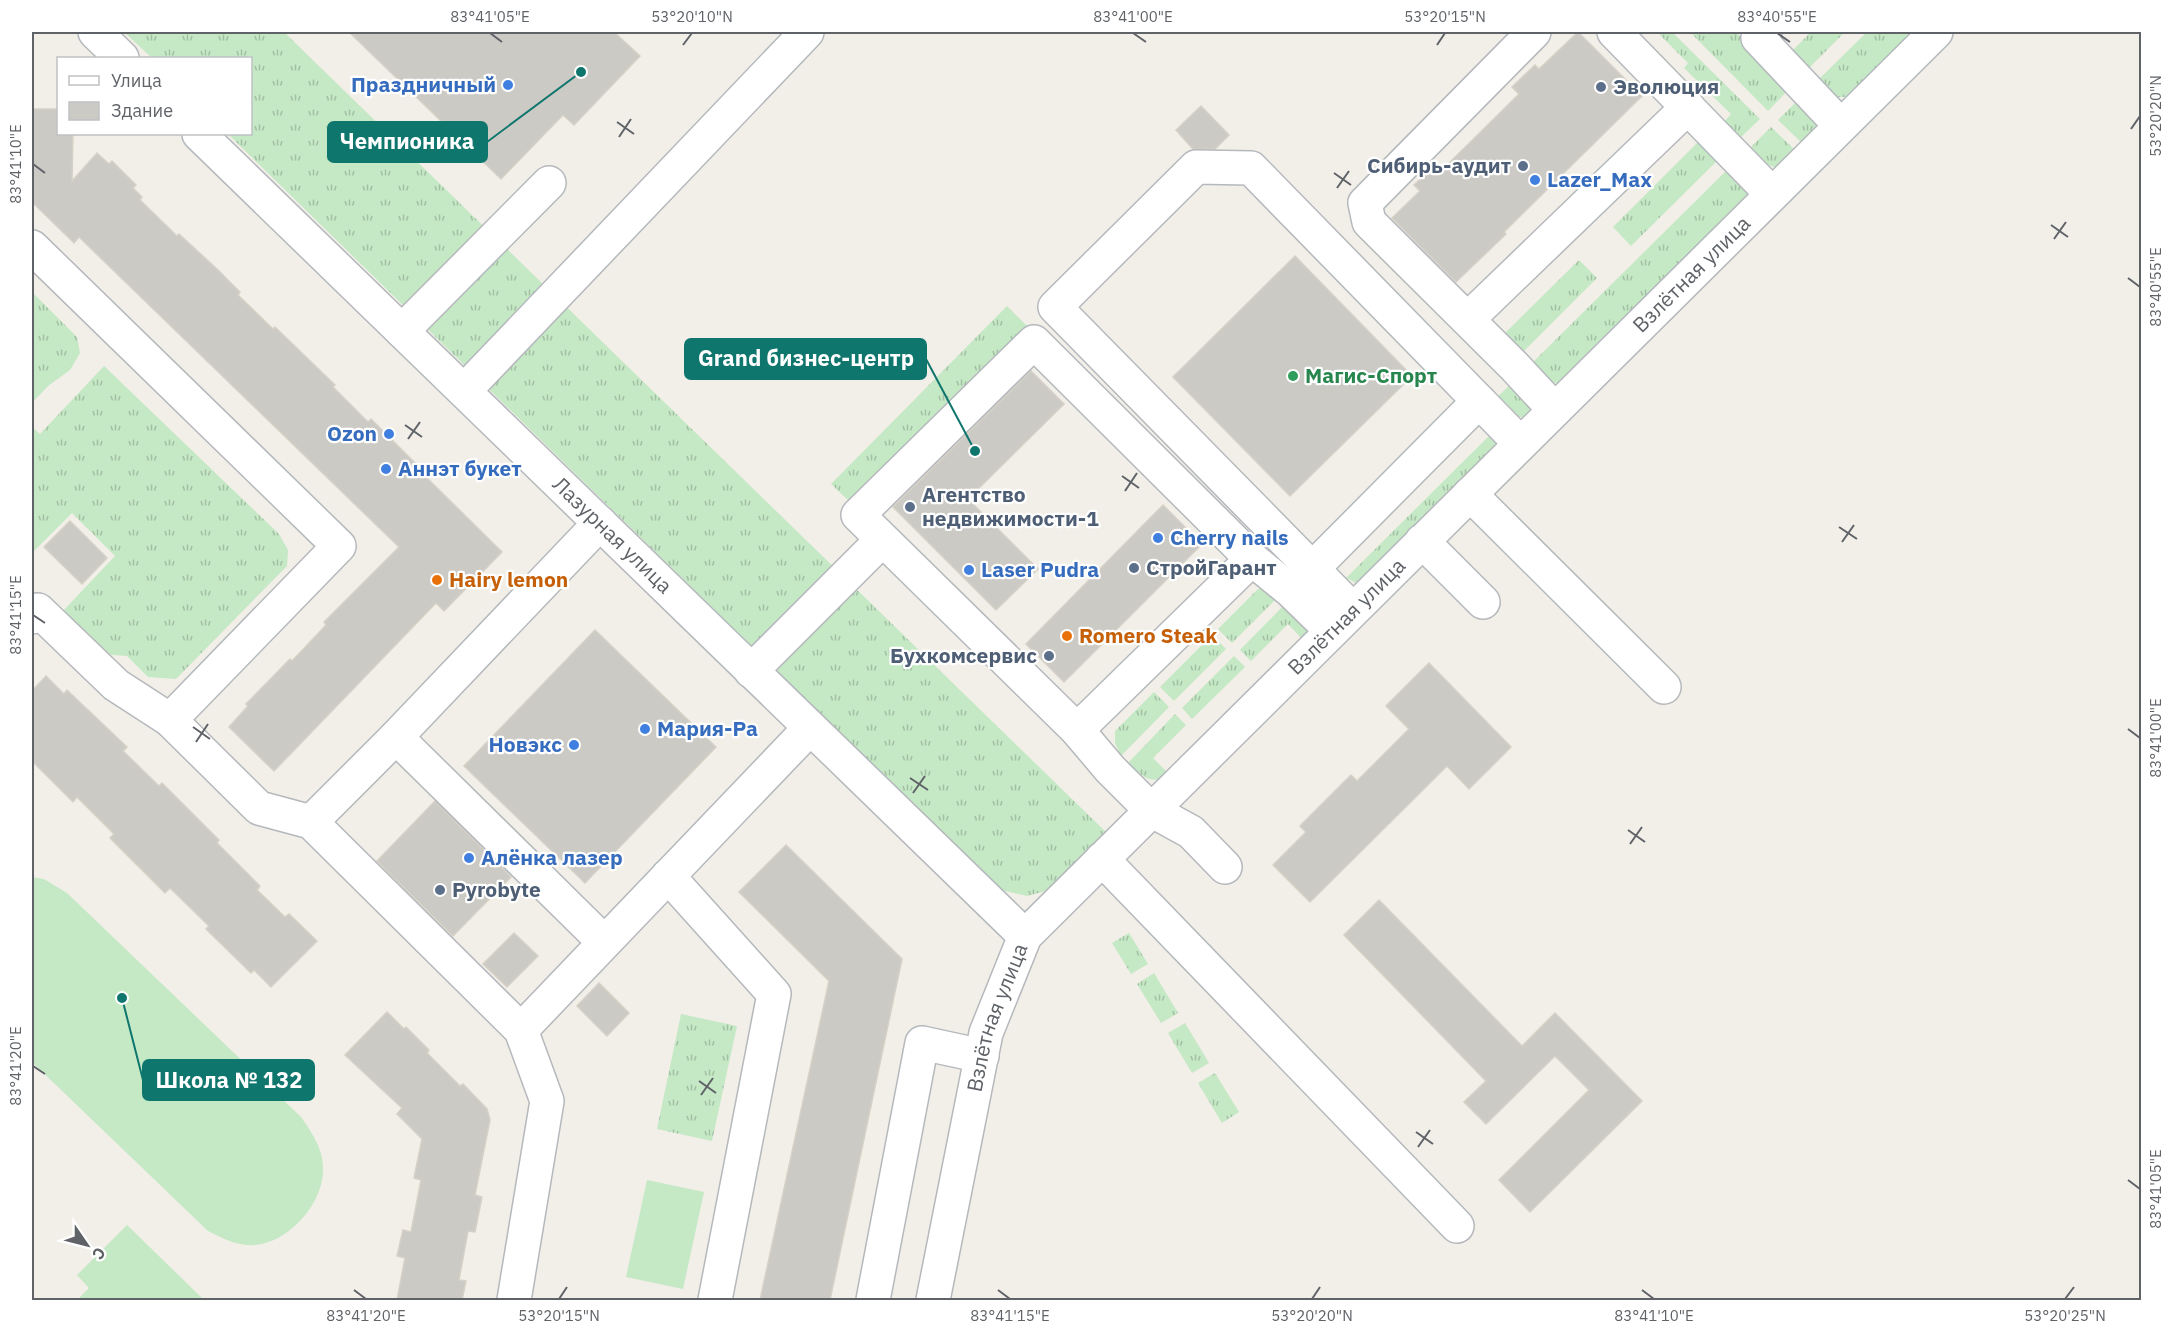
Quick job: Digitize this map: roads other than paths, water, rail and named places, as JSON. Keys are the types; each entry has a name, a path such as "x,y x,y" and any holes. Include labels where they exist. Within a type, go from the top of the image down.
{"street":[{"path":"94,32 121,57"},
{"path":"1534,32 1365,203 1369,222 1468,319 1554,409"},
{"path":"1614,32 1772,194"},
{"path":"1765,32 1758,38 1841,126"},
{"name":"Взлётная улица","path":"933,1300 986,1033 1024,936 1936,32"},
{"path":"464,391 799,34"},
{"path":"1468,319 1688,107"},
{"name":"Лазурная улица","path":"200,135 1024,936"},
{"path":"1342,621 1312,569 1055,307 1197,167 1251,168 1520,443"},
{"path":"402,331 549,183"},
{"path":"32,247 339,546 170,720"},
{"path":"1225,867 1191,832 1151,810 1110,770 1077,730 858,515 1034,342 1251,559 1291,591 1342,621"},
{"path":"1312,569 1479,401"},
{"path":"1470,494 1664,687"},
{"path":"311,822 396,737 600,523"},
{"path":"751,671 882,540"},
{"path":"1422,541 1483,602"},
{"path":"1077,730 1251,559"},
{"path":"32,617 38,610 116,685 170,720 259,808 311,822 521,1030 547,1101 514,1300"},
{"path":"521,1030 810,728"},
{"path":"396,737 603,942"},
{"path":"1102,859 1457,1226"},
{"path":"669,876 774,994 715,1300"},
{"path":"873,1300 922,1043 982,1056"}],"place":[{"name":"Чемпионика","path":"581,72"},
{"name":"Праздничный","path":"508,85"},
{"name":"Эволюция","path":"1601,87"},
{"name":"Сибирь-аудит","path":"1523,166"},
{"name":"Lazer_Max","path":"1535,180"},
{"name":"Магис-Спорт","path":"1293,376"},
{"name":"Ozon","path":"389,434"},
{"name":"Grand бизнес-центр","path":"975,451"},
{"name":"Аннэт букет","path":"386,469"},
{"name":"Агентство недвижимости-1","path":"910,507"},
{"name":"Cherry nails","path":"1158,538"},
{"name":"СтройГарант","path":"1134,568"},
{"name":"Laser Pudra","path":"969,570"},
{"name":"Hairy lemon","path":"437,580"},
{"name":"Romero Steak","path":"1067,636"},
{"name":"Бухкомсервис","path":"1049,656"},
{"name":"Мария-Ра","path":"645,729"},
{"name":"Новэкс","path":"574,745"},
{"name":"Алёнка лазер","path":"469,858"},
{"name":"Pyrobyte","path":"440,890"},
{"name":"Школа № 132","path":"122,998"}]}
